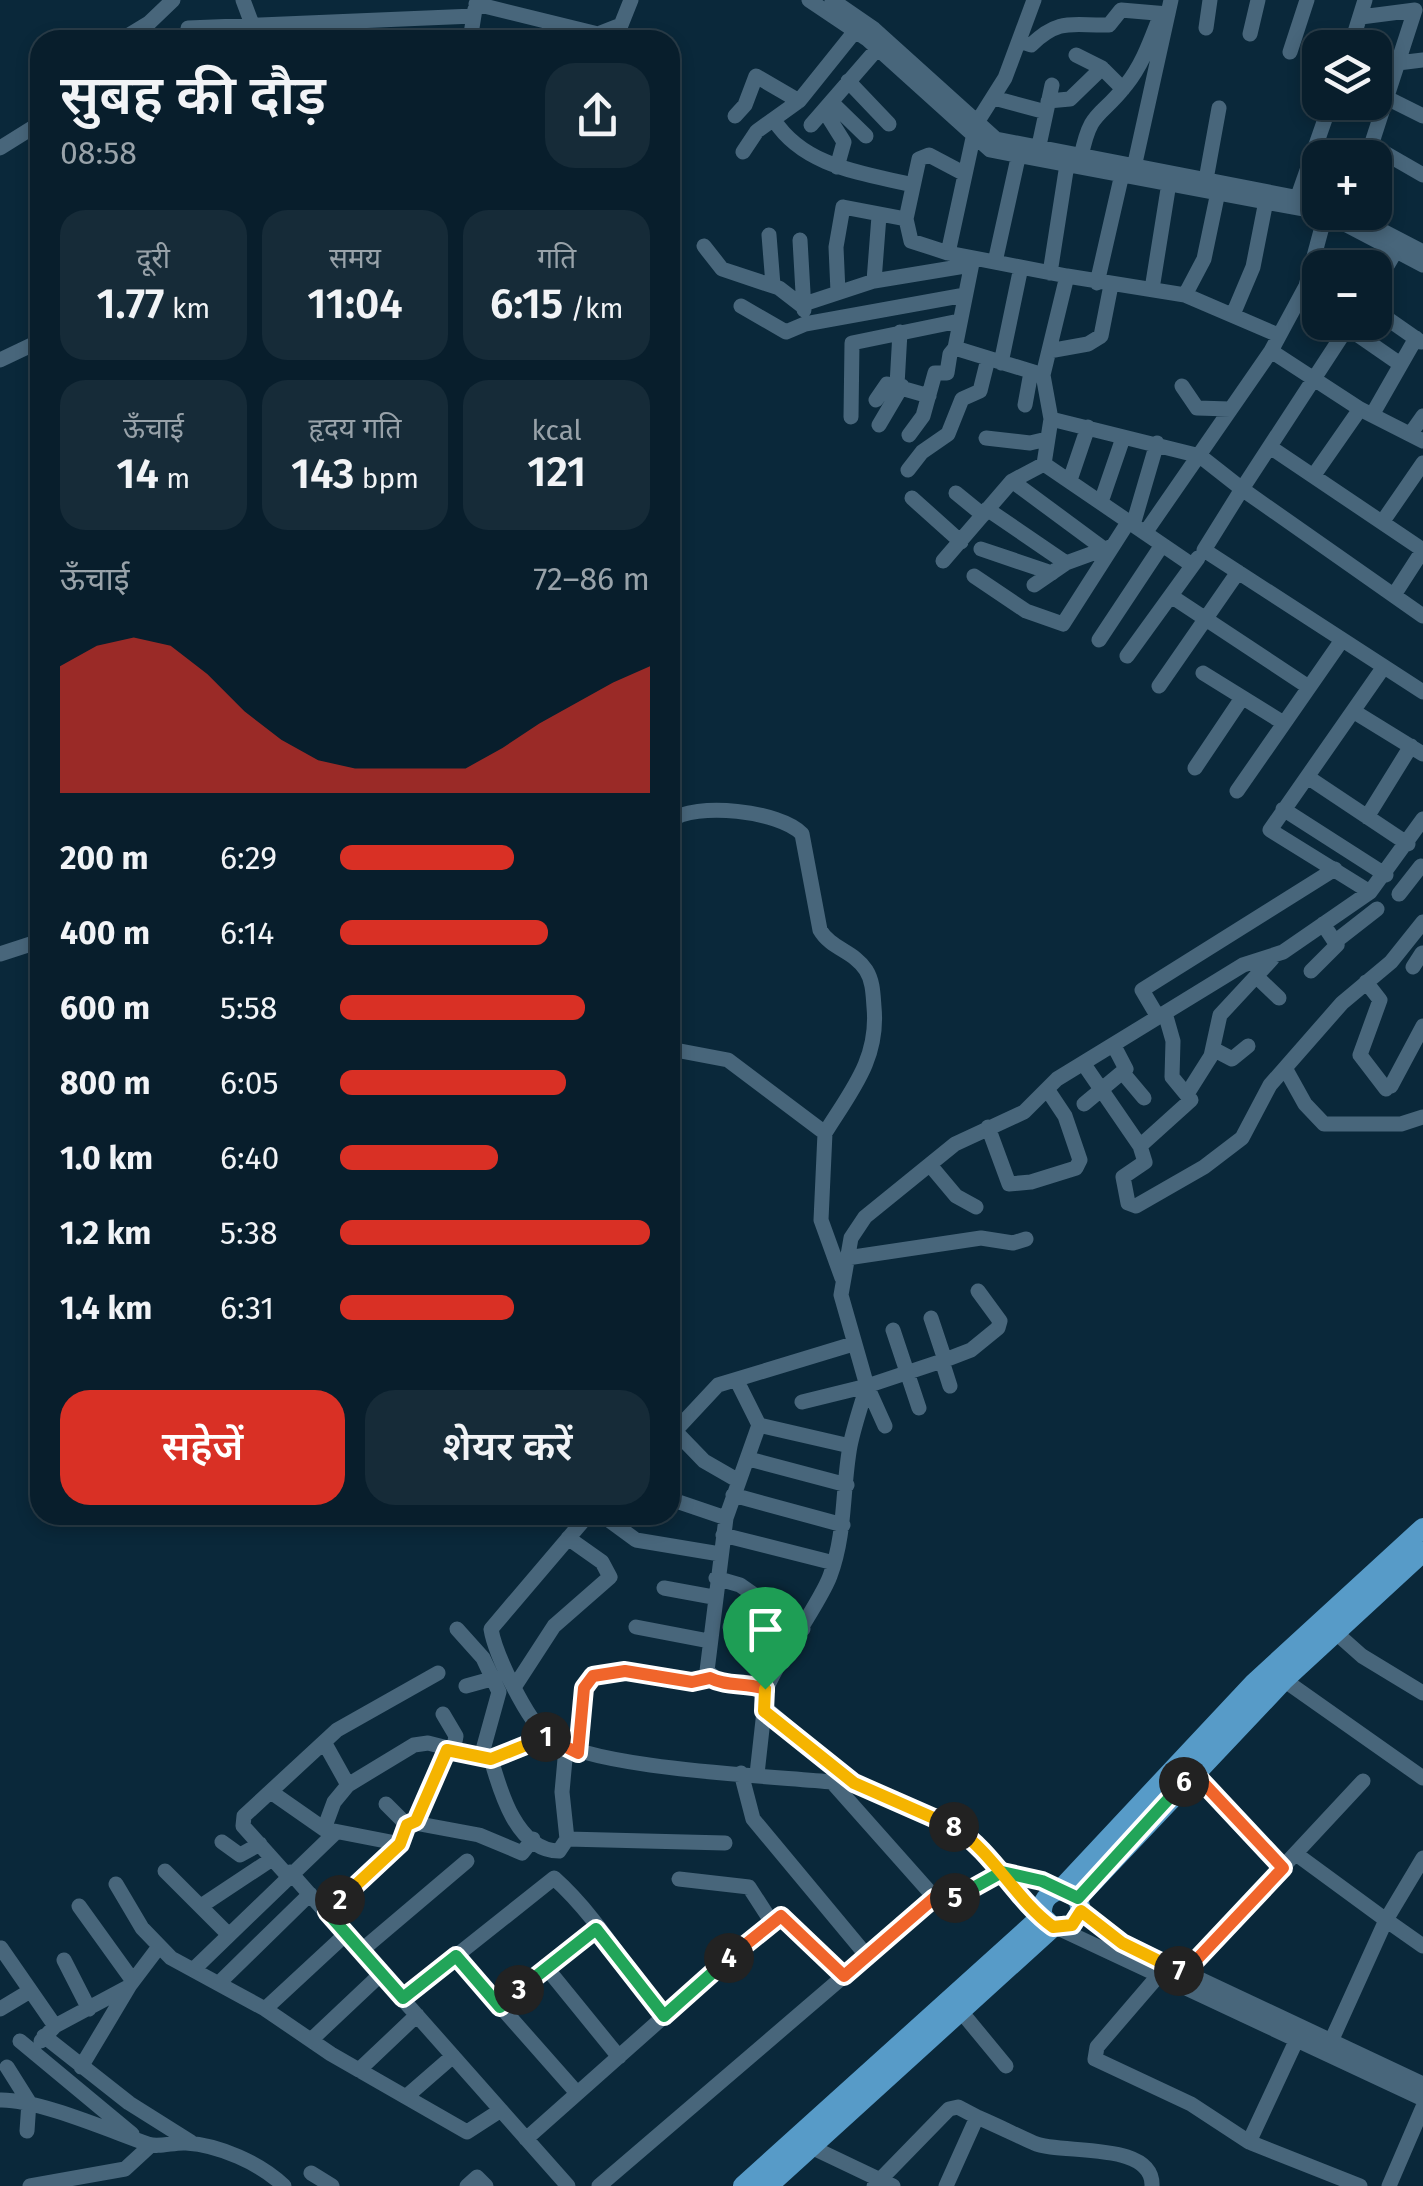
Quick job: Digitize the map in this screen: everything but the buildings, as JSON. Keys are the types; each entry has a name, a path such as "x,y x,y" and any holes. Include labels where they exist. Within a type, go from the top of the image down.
{"main road":[{"path":"743,2186 1052,1924 1072,1925 1069,1897 1254,1684 1423,1528"},
{"path":"1052,1924 1045,1898 1069,1897 1284,1680 1423,1552"},
{"path":"768,2186 1052,1924"}],"street":[{"path":"137,30 172,0"},
{"path":"242,0 255,30"},
{"path":"610,30 621,26 631,0"},
{"path":"809,0 881,44"},
{"path":"832,0 990,150 1018,158 1072,159"},
{"path":"948,253 974,131 994,98 1034,0"},
{"path":"1250,34 1258,0"},
{"path":"1290,52 1307,0"},
{"path":"1356,30 1365,0"},
{"path":"1204,1 1206,28"},
{"path":"188,28 505,6 585,30"},
{"path":"1019,40 1031,44 1045,29 1060,24 1109,25 1121,10 1167,9"},
{"path":"1050,272 1072,159 1089,121 1123,90 1140,64 1167,9"},
{"path":"1049,351 1088,344 1101,336 1104,284 1167,9"},
{"path":"1361,17 1419,10 1392,80"},
{"path":"743,152 757,131 799,101 856,30"},
{"path":"811,125 881,44"},
{"path":"1076,55 1102,68 1123,90"},
{"path":"1398,63 1423,60"},
{"path":"994,98 1070,99 1102,68"},
{"path":"735,116 756,76 799,101"},
{"path":"848,82 889,124"},
{"path":"1038,150 1049,99"},
{"path":"1392,101 1423,116"},
{"path":"828,106 866,136"},
{"path":"828,106 844,142 837,166"},
{"path":"1185,295 1204,259 1219,108"},
{"path":"774,120 796,148 837,166 914,185"},
{"path":"1298,196 1325,120"},
{"path":"0,148 30,129"},
{"path":"974,131 1072,159 1302,206"},
{"path":"963,173 924,154 906,219 911,241 972,261"},
{"path":"995,262 1018,158"},
{"path":"1392,161 1423,175"},
{"path":"1129,171 1169,182 1302,198"},
{"path":"1152,289 1169,182"},
{"path":"1234,312 1253,267 1266,200"},
{"path":"838,292 836,247 843,207 906,219"},
{"path":"874,281 880,216"},
{"path":"1361,230 1423,265"},
{"path":"1381,230 1423,252"},
{"path":"769,235 773,285"},
{"path":"800,240 805,324"},
{"path":"704,246 722,269 773,285 794,304 874,281 972,261 995,262 1104,284 1185,295 1234,312 1278,335"},
{"path":"1392,257 1397,249"},
{"path":"909,435 923,416 935,373 947,373 950,354 956,348 972,261"},
{"path":"908,470 922,452 948,434 962,399 980,390 994,361 1021,267"},
{"path":"1024,405 1049,351 1068,276"},
{"path":"741,306 769,318 781,332 805,324 965,295"},
{"path":"1034,585 1059,568 1109,547 1135,527 1200,456 1302,297"},
{"path":"851,416 852,343 959,321"},
{"path":"1314,475 1420,340 1392,321"},
{"path":"879,425 899,386 900,332"},
{"path":"1128,656 1204,550 1341,340"},
{"path":"1369,340 1400,364"},
{"path":"0,360 30,346"},
{"path":"956,348 1037,373"},
{"path":"1271,351 1366,412 1417,437 1423,416"},
{"path":"1037,373 1050,419 1044,464"},
{"path":"876,400 887,384 930,396"},
{"path":"1182,386 1197,408 1230,410"},
{"path":"1050,419 1200,456 1423,616"},
{"path":"1070,480 1088,427"},
{"path":"986,438 1024,443 1047,438"},
{"path":"1101,502 1122,438"},
{"path":"1135,527 1157,443"},
{"path":"1270,447 1423,550 1394,595"},
{"path":"1383,521 1423,463"},
{"path":"1044,464 1192,565"},
{"path":"943,561 1012,482 1044,464"},
{"path":"1012,482 1109,547"},
{"path":"956,493 1059,568"},
{"path":"912,498 961,542"},
{"path":"1099,640 1162,544"},
{"path":"974,576 1026,611 1058,626 1074,610 1109,547"},
{"path":"981,549 1059,568"},
{"path":"1204,550 1423,692"},
{"path":"1159,686 1238,572"},
{"path":"1171,596 1308,686"},
{"path":"1237,791 1342,640"},
{"path":"1370,892 1270,830 1383,668"},
{"path":"1203,673 1282,722"},
{"path":"1195,768 1242,698"},
{"path":"1353,710 1417,750 1367,817"},
{"path":"1308,778 1367,817 1422,867 1399,894"},
{"path":"1283,809 1386,876"},
{"path":"680,815 722,810 788,823 802,834 820,930 828,942 852,955 870,976 876,1030 867,1066 825,1133 821,1220 842,1278"},
{"path":"1140,1146 1187,1106 1187,1094 1213,1049 1220,1015 1272,959 1370,892 1386,876 1423,819"},
{"path":"1187,1094 1172,1077 1173,1041 1161,1015 1142,990 1335,870"},
{"path":"1336,941 1377,909"},
{"path":"1084,1064 1140,1146 1145,1162 1122,1181 1128,1203 1136,1206 1204,1168 1242,1138 1266,1090 1366,982 1391,962 1419,951 1423,922"},
{"path":"1310,971 1336,950 1336,941 1323,924"},
{"path":"0,954 30,944"},
{"path":"885,1426 867,1386 841,1296 851,1238 865,1217 955,1144 1024,1112 1047,1088 1243,965 1272,959"},
{"path":"1256,978 1279,998"},
{"path":"1366,982 1380,1000 1360,1055 1389,1087 1423,1026"},
{"path":"1084,1104 1126,1066 1114,1046"},
{"path":"1213,1049 1232,1059 1248,1046"},
{"path":"680,1051 728,1060 825,1133"},
{"path":"1285,1068 1316,1118 1332,1126 1370,1121 1401,1124 1423,1117"},
{"path":"1122,1073 1144,1098"},
{"path":"988,1127 1009,1184 1076,1168 1080,1160 1067,1120 1047,1088"},
{"path":"1339,1145 1348,1124"},
{"path":"930,1165 956,1196 976,1207"},
{"path":"846,1258 981,1238 1013,1244 1026,1238"},
{"path":"802,1402 908,1374 970,1350 998,1328 1000,1321 978,1292"},
{"path":"931,1318 950,1386"},
{"path":"892,1330 919,1408"},
{"path":"680,1425 718,1385 853,1344"},
{"path":"716,1680 706,1671 714,1597 723,1580 720,1554 759,1425 738,1382"},
{"path":"856,1965 754,1819 750,1774 765,1689 804,1630 834,1563 843,1524 850,1446 867,1386"},
{"path":"759,1425 850,1446"},
{"path":"680,1440 739,1493 843,1524"},
{"path":"748,1459 847,1485"},
{"path":"680,1505 729,1532 834,1563"},
{"path":"579,1525 490,1629 515,1686 547,1736 572,1750 704,1769 854,1783"},
{"path":"616,1525 636,1540 720,1554"},
{"path":"515,1686 554,1626 610,1577 602,1562 568,1538"},
{"path":"723,1580 804,1630"},
{"path":"664,1588 714,1597"},
{"path":"730,1626 783,1662"},
{"path":"636,1627 710,1641"},
{"path":"457,1628 494,1678 499,1701 486,1758 508,1810 533,1839 554,1852 567,1839 725,1844"},
{"path":"1336,1632 1362,1656 1423,1692"},
{"path":"567,1839 562,1792 584,1688 593,1676 625,1671 692,1682 744,1682 765,1689"},
{"path":"438,1673 324,1742 241,1822 362,1950 568,2186"},
{"path":"466,1686 494,1678"},
{"path":"1284,1680 1423,1778"},
{"path":"764,1711 854,1783 959,1830 1004,1874 1018,1897 1052,1924 1297,2039 1330,2046 1423,2103 1389,2186"},
{"path":"327,1912 400,1844 456,1736 443,1714"},
{"path":"194,1969 330,1831 334,1802 348,1785 422,1742 486,1758 547,1736"},
{"path":"324,1742 348,1785"},
{"path":"823,1758 825,1781 934,1898"},
{"path":"1193,1772 1283,1868"},
{"path":"1184,1973 1363,1781"},
{"path":"271,1792 330,1831 400,1844"},
{"path":"386,1804 411,1823 478,1835 522,1853 533,1839"},
{"path":"222,1842 240,1855 260,1844"},
{"path":"1296,1854 1423,1946"},
{"path":"1330,2046 1386,1920 1423,1858"},
{"path":"201,1906 272,1859"},
{"path":"362,1950 467,1861"},
{"path":"166,1871 229,1935"},
{"path":"599,2186 934,1898 960,1897 1004,1874 1042,1881 1069,1897 1122,1943 1330,2046 1423,2084"},
{"path":"403,1998 554,1878 583,1904 596,1929 664,2016"},
{"path":"679,1879 749,1886 771,1921"},
{"path":"116,1884 158,1948 265,2009 359,2070 467,2132 500,2110"},
{"path":"219,1983 310,1894"},
{"path":"79,1906 132,1983"},
{"path":"526,2139 771,1921 781,1916 856,1965"},
{"path":"500,2007 545,1966 596,1929"},
{"path":"265,2009 346,1934"},
{"path":"1,1948 30,1991 49,2031 81,2066 194,2144 260,2168 284,2186"},
{"path":"81,2066 158,1948"},
{"path":"456,1956 577,2093"},
{"path":"64,1960 89,2008"},
{"path":"545,1966 618,2056"},
{"path":"311,2040 381,1974"},
{"path":"1158,1976 1097,2046 1095,2058 1190,2104 1249,2142 1360,2186"},
{"path":"132,1983 26,2046 150,2146 194,2144"},
{"path":"0,2010 30,1991"},
{"path":"959,2009 1006,2066"},
{"path":"359,2070 417,2015"},
{"path":"1249,2142 1297,2039"},
{"path":"407,2096 453,2056"},
{"path":"7,2066 30,2102 27,2131"},
{"path":"0,2100 30,2102 94,2128 135,2137"},
{"path":"875,2182 949,2109 958,2108 1039,2145 1096,2150 1144,2166 1151,2174 1152,2186"},
{"path":"946,2186 976,2117"},
{"path":"40,2185 89,2181 126,2169 150,2146"},
{"path":"810,2146 875,2182 893,2186"},
{"path":"311,2173 332,2186"},
{"path":"467,2186 477,2177 486,2186"}],"route":[{"path":"765,1689 744,1682 723,1684 710,1678 692,1682 625,1671 593,1676 584,1688 578,1753 547,1736 491,1759 447,1750 416,1821 409,1822 400,1844 327,1912 403,1998 456,1956 500,2007 545,1966 596,1929 664,2016 776,1917 786,1919 844,1976 934,1898 950,1899 974,1892 1002,1872 1006,1876 1042,1881 1078,1898 1193,1772 1283,1868 1184,1973 1122,1943 1081,1911 1066,1928 1047,1923 1018,1897 1006,1876 959,1830 910,1804 854,1783 764,1711 765,1689"}]}
